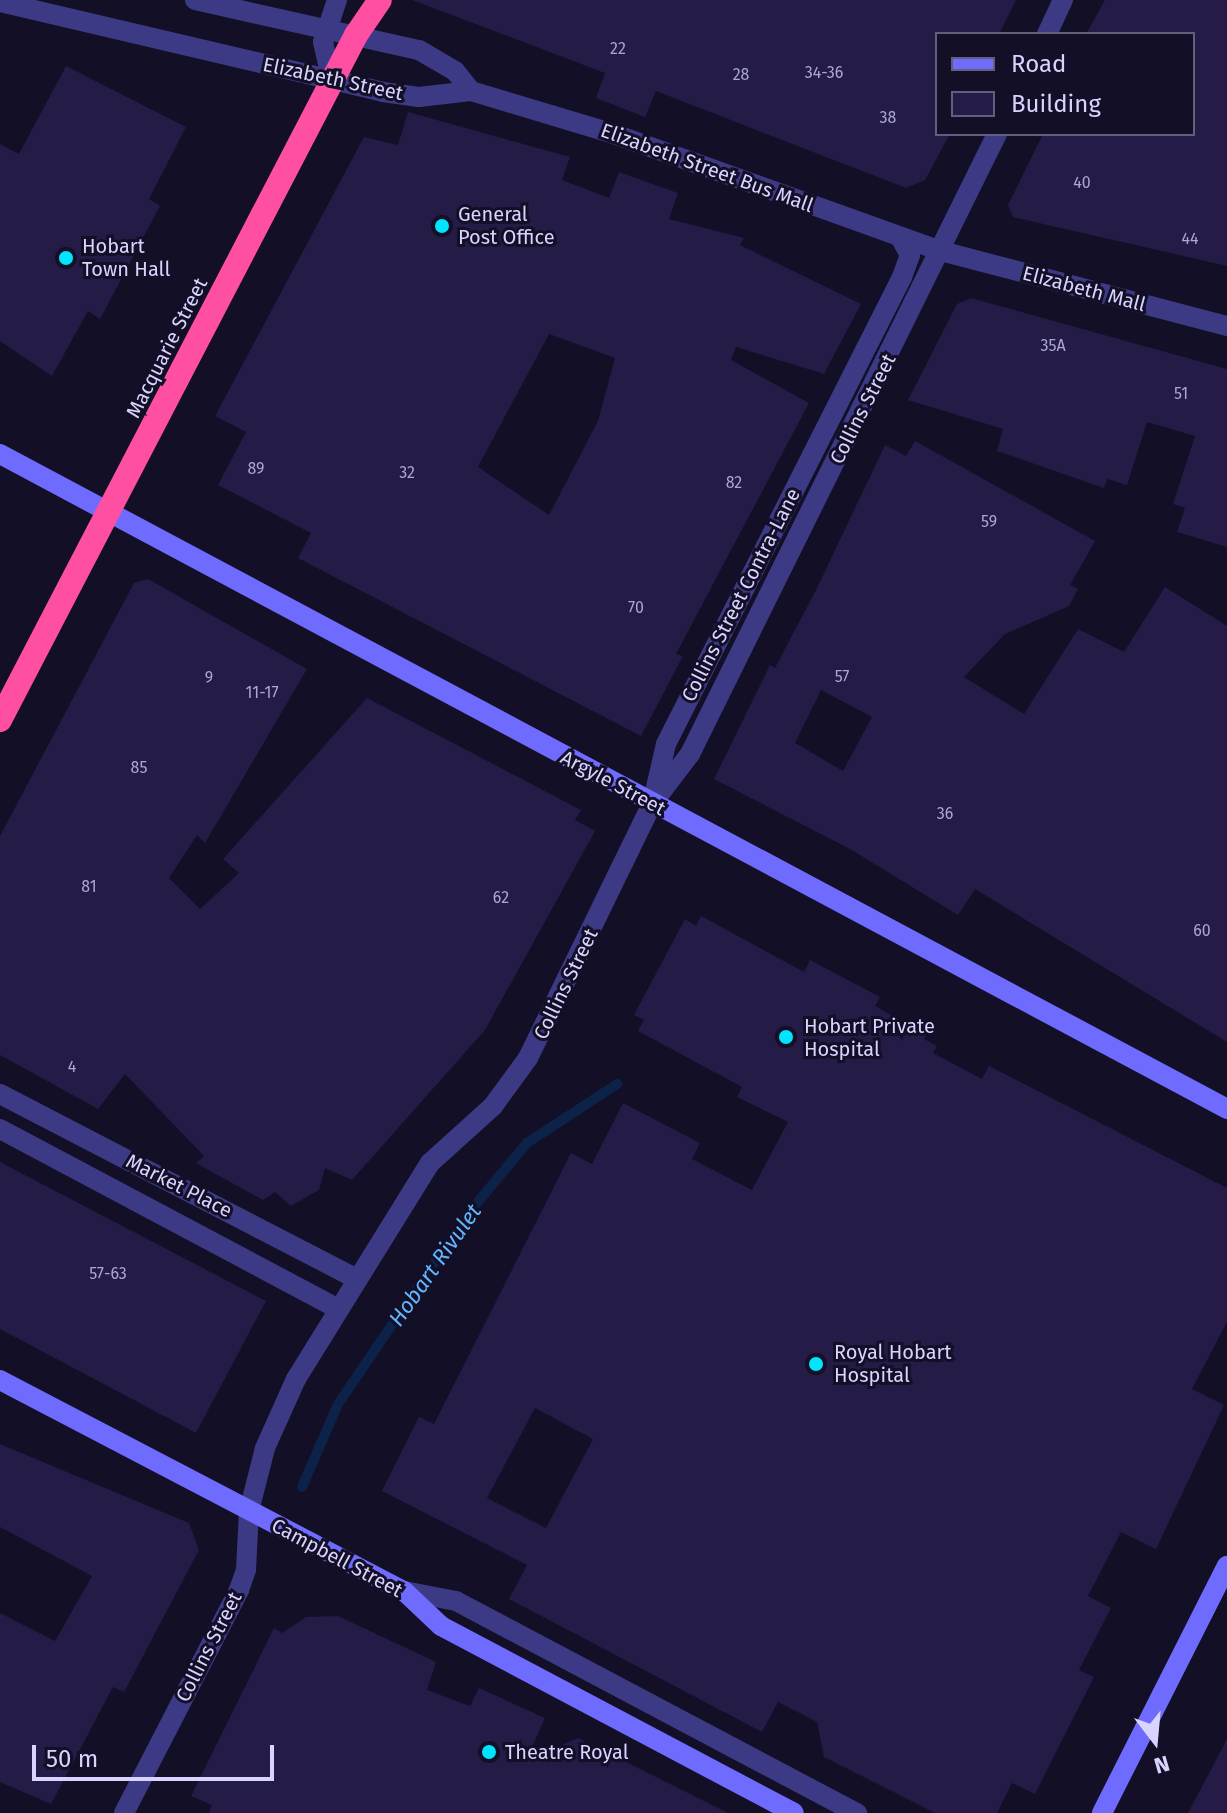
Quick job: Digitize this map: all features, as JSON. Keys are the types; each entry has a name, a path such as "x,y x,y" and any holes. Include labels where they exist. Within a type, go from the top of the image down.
{"highway":[{"name":"Macquarie Street","path":"0,720 356,35 380,0"}],"main road":[{"name":"Argyle Street","path":"0,454 1227,1109"},
{"name":"Campbell Street","path":"0,1380 404,1591 441,1626 794,1813"},
{"path":"1102,1813 1227,1566"}],"street":[{"path":"195,0 356,35 437,58 471,91"},
{"path":"332,81 323,55 326,29 337,0"},
{"path":"1048,32 1063,0"},
{"name":"Elizabeth Street","path":"0,2 332,81 419,97 471,91"},
{"name":"Elizabeth Street Bus Mall","path":"471,91 614,134 941,251"},
{"name":"Collins Street","path":"124,1813 239,1590 246,1570 249,1511 265,1448 337,1308 430,1163 493,1106 521,1070 652,804 690,754 996,136"},
{"name":"Collins Street Contra-Lane","path":"652,804 666,744 908,261 909,248 900,237"},
{"name":"Elizabeth Mall","path":"941,251 1227,326"},
{"name":"Market Place","path":"0,1094 357,1279"},
{"name":"Market Place","path":"0,1129 337,1308"},
{"path":"112,1188 131,1162"},
{"path":"404,1591 456,1601 857,1813"}],"building":[{"path":"412,0 1016,0 1000,32 935,32 935,136 949,136 925,180 906,188 656,91 645,117 596,98 605,73"},
{"path":"1105,0 1227,0 1227,266 1013,217 1008,205 1042,136 1195,136 1195,32 1087,32"},
{"name":"Hobart Town Hall","path":"66,66 186,127 149,199 160,206 100,319 88,311 52,376 0,341 0,144 19,154"},
{"path":"408,112 570,157 562,180 609,198 619,172 678,193 669,219 744,238 740,245 861,304 824,374 736,347 731,360 809,403 676,654 683,656 641,736 298,558 311,533 218,485 246,432 215,416 364,137 398,145","holes":["549,334 615,358 598,421 549,515 478,467"]},
{"path":"971,298 1227,369 1227,547 1177,532 1185,508 1173,504 1195,436 1147,422 1127,485 1107,479 1104,488 997,451 1003,429 908,400 957,304"},
{"path":"915,441 1095,541 1070,585 1078,589 1069,606 1005,634 964,677 1024,714 1078,629 1124,652 1165,587 1227,626 1227,1042 975,889 958,915 850,849 714,779 770,665 775,668 818,586 885,445 906,456","holes":["821,690 872,717 843,771 795,743"]},
{"path":"148,579 307,669 205,843 197,835 169,878 200,909 239,873 223,859 367,698 581,810 575,820 595,831 485,1030 352,1180 325,1168 319,1190 291,1206 275,1192 263,1200 196,1163 204,1156 125,1074 98,1109 0,1055 0,836 134,583"},
{"name":"Royal Hobart Hospital","path":"701,916 804,972 810,960 880,997 875,1006 926,1035 924,1039 937,1046 933,1053 982,1079 989,1066 1227,1188 1227,1322 1192,1389 1224,1405 1156,1549 1121,1532 1088,1596 1111,1608 1079,1670 1094,1677 1035,1794 1012,1783 997,1813 935,1813 824,1757 817,1722 778,1702 762,1732 509,1599 527,1565 382,1491 419,1417 434,1424 571,1153 592,1164 623,1103 700,1143 692,1159 752,1190 788,1122 737,1097 742,1087 638,1031 644,1020 634,1015 685,919 696,926","holes":["535,1408 593,1439 546,1528 487,1498"]},
{"path":"0,1162 266,1301 196,1433 0,1329"},
{"path":"0,1444 189,1523 199,1550 124,1692 113,1687 51,1804 0,1782 0,1613 55,1641 92,1576 0,1527"},
{"path":"338,1616 436,1662 427,1690 470,1706 479,1688 545,1718 526,1761 578,1738 728,1813 209,1813 212,1805 191,1796 274,1628 282,1633 306,1617"},
{"path":"1227,1739 1227,1813 1188,1813"}],"waterway":[{"name":"Hobart Rivulet","path":"302,1487 338,1404 467,1215 527,1143 617,1084"}],"place":[{"name":"General Post Office","path":"442,226"},
{"name":"Hobart Town Hall","path":"66,258"},
{"name":"Hobart Private Hospital","path":"786,1037"},
{"name":"Royal Hobart Hospital","path":"816,1364"},
{"name":"Theatre Royal","path":"489,1752"}]}
